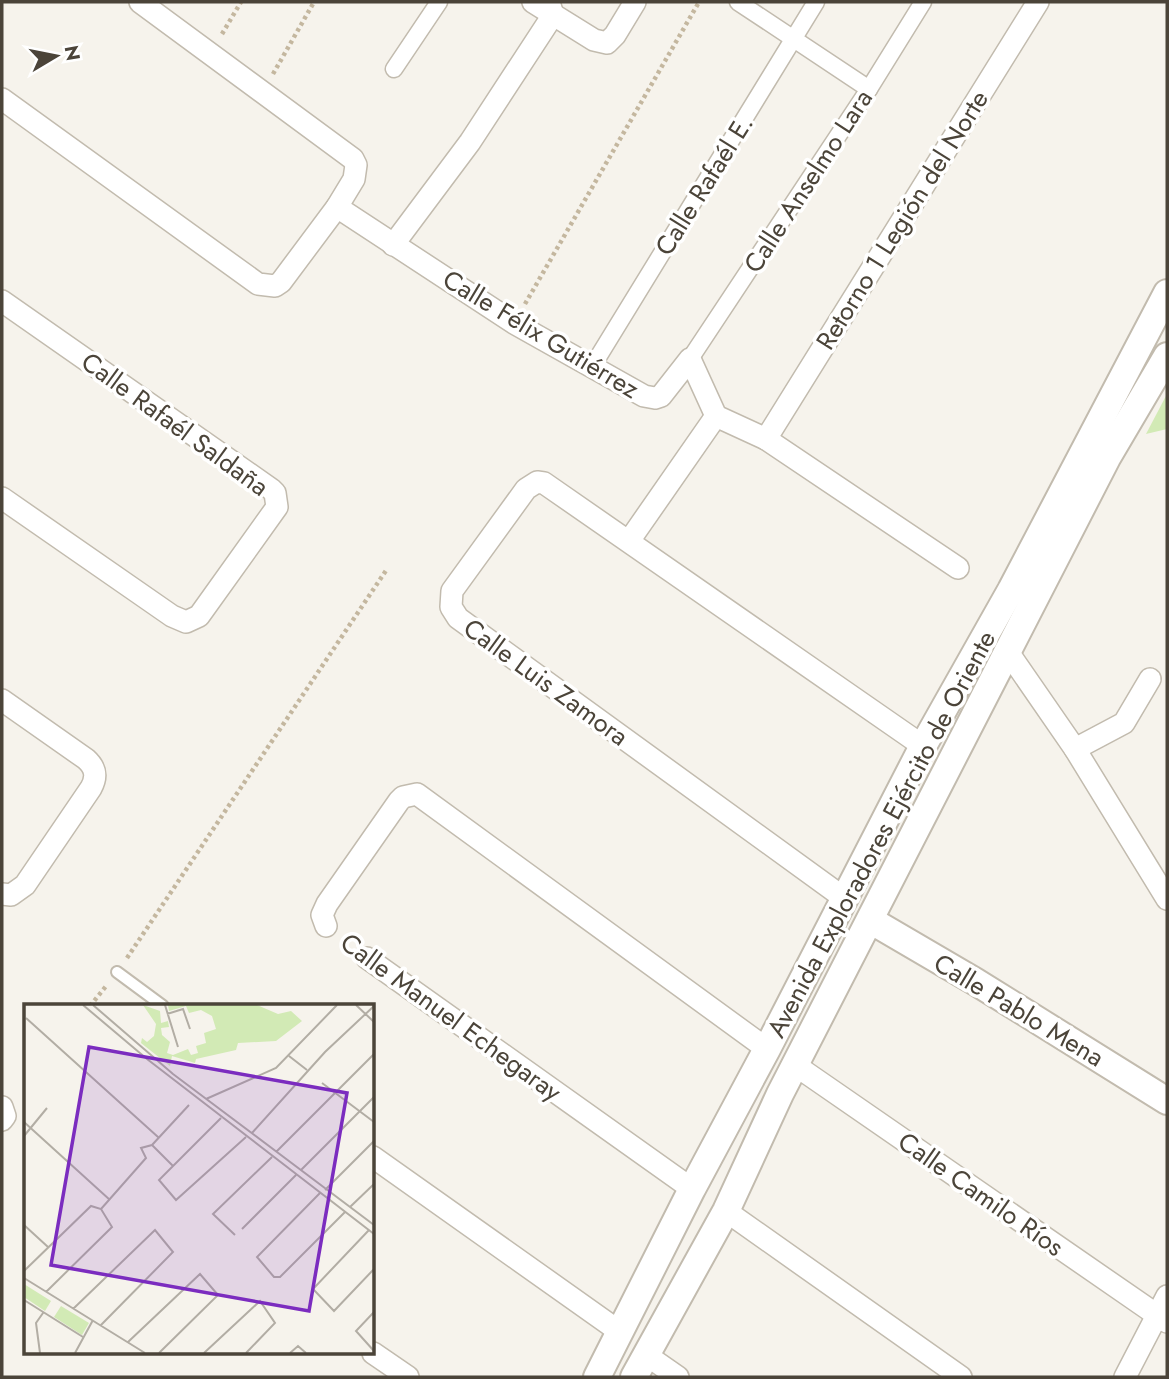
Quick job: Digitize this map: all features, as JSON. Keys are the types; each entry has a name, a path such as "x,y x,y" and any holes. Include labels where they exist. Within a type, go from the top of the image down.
{"street":[{"path":"2,100 258,284 275,286 286,277 337,208 354,179 356,165 348,153 139,2"},
{"path":"394,69 439,2"},
{"path":"534,2 551,8 594,40 607,43 635,2"},
{"path":"738,2 869,89"},
{"name":"Calle Rafaél E.","path":"592,367 816,2"},
{"name":"Calle Anselmo Lara","path":"690,359 869,89 923,2"},
{"name":"Retorno 1 Legión del Norte","path":"766,439 1038,2"},
{"path":"393,245 470,142 551,8"},
{"name":"Calle Félix Gutiérrez","path":"337,208 514,323 644,396 655,398 665,392 690,359"},
{"name":"Avenida Exploradores Ejército de Oriente","path":"640,1366 726,1210 795,1065 1008,652 1167,293"},
{"name":"Calle Rafaél Saldaña","path":"2,301 271,489 275,494 277,507 199,616 186,622 172,616 2,498"},
{"name":"Avenida Exploradores Ejército de Oriente","path":"597,1377 923,746 1011,590 1097,451 1167,356"},
{"path":"690,359 716,416 766,439 958,568"},
{"path":"629,541 716,416"},
{"name":"Calle Luis Zamora","path":"844,898 458,618 451,607 452,591 531,485 544,483 923,746"},
{"path":"1008,652 1075,749 1167,899"},
{"path":"1075,749 1124,723 1150,679"},
{"path":"2,700 86,759 95,772 95,781 91,788 25,886 11,895 2,894"},
{"name":"Calle Manuel Echegaray","path":"326,926 322,915 324,909 399,801 410,794 417,794 767,1049"},
{"name":"Calle Pablo Mena","path":"870,920 976,982 1167,1101"},
{"name":"Calle Manuel Echegaray","path":"367,958 692,1189"},
{"name":"Calle Camilo Ríos","path":"795,1065 1162,1319"},
{"path":"2,1107 5,1116 2,1120"},
{"path":"374,1158 620,1332"},
{"path":"726,1210 961,1377"},
{"path":"1125,1377 1162,1319 1167,1296"},
{"path":"374,1354 408,1377"},
{"path":"640,1366 678,1377"}],"lane":[{"path":"117,972 160,1004"}],"path":[{"path":"211,52 241,2"},
{"path":"263,92 314,2"},
{"path":"514,323 699,2"},
{"path":"92,1004 117,972 387,569"}],"green space":[{"path":"1167,394 1167,429 1146,434"}]}
